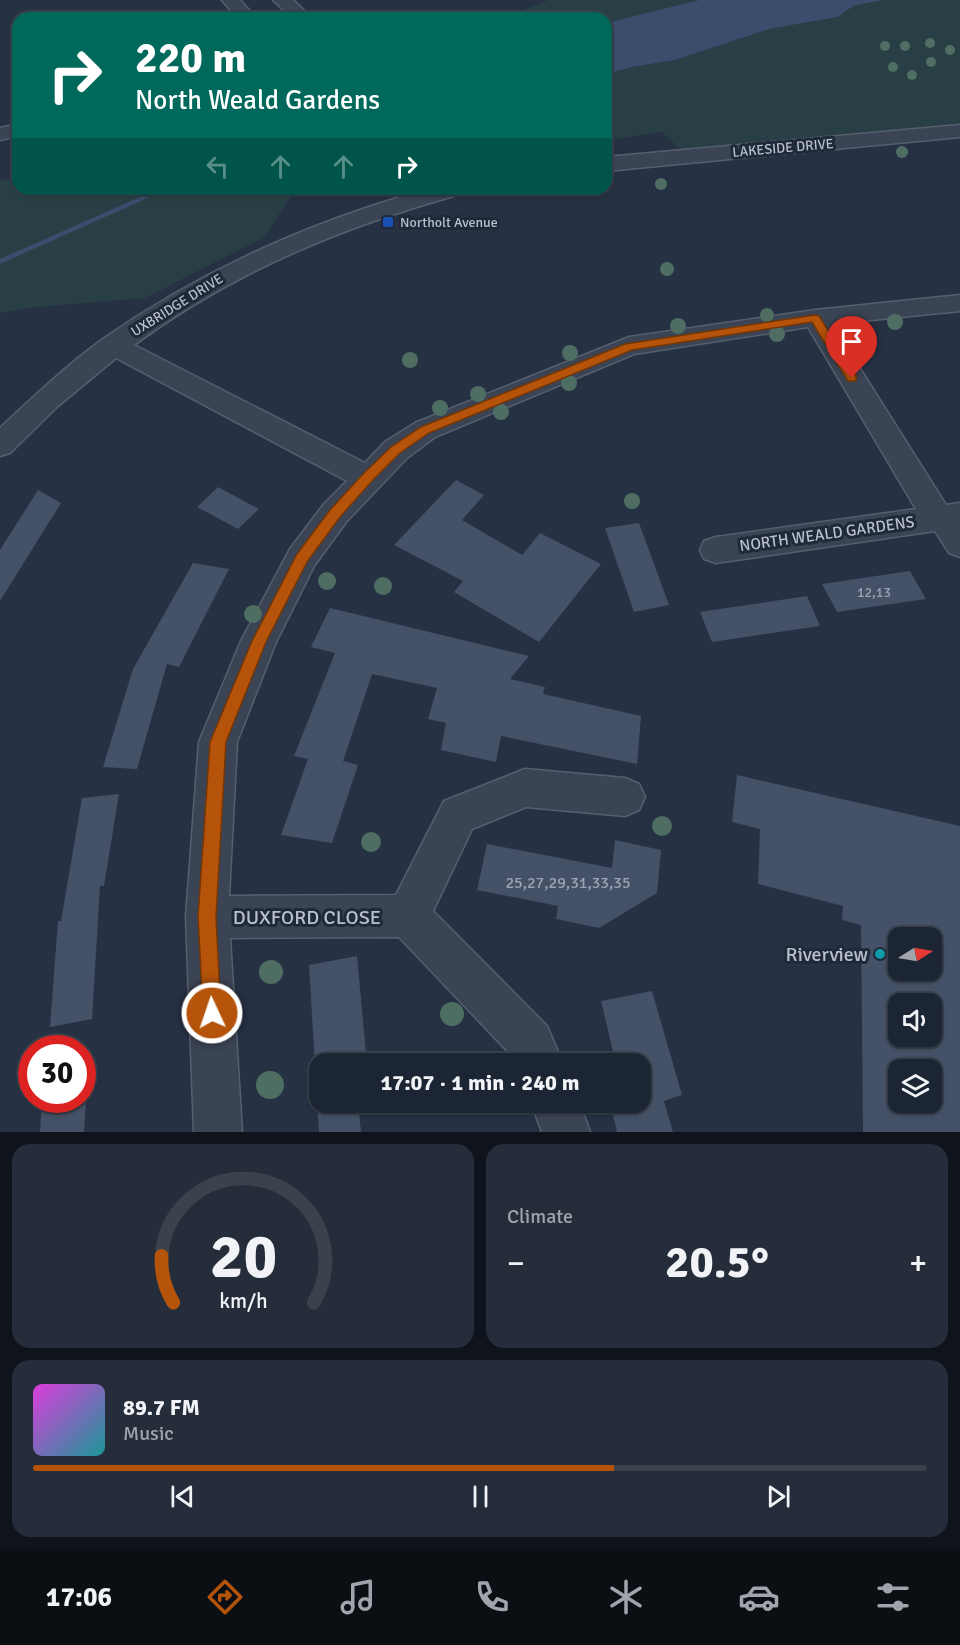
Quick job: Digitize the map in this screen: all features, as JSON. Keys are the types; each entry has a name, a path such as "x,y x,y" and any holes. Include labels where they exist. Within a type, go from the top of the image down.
{"street":[{"path":"231,0 242,12"},
{"path":"282,0 296,12"},
{"name":"LAKESIDE DRIVE","path":"612,163 960,131"},
{"path":"0,134 2,142 0,144"},
{"name":"UXBRIDGE DRIVE","path":"0,445 61,387 113,345 179,301 248,263 323,229 432,195"},
{"path":"218,1132 207,917 218,742 259,641 302,558 335,513 396,450 425,430 629,346 815,318 960,303"},
{"name":"NORTH WEALD GARDENS","path":"716,550 947,516 815,318"},
{"path":"113,345 368,478"},
{"path":"947,516 960,544"},
{"path":"536,1053 531,1042 408,916 458,815 525,788 625,797"},
{"name":"DUXFORD CLOSE","path":"207,917 408,916"},
{"path":"559,1113 566,1132"}],"green space":[{"path":"548,0 699,0 612,22 612,12 519,12"},
{"path":"883,0 960,0 960,124 681,150 662,132 612,139 612,72 675,60 769,29 838,17 853,6"},
{"path":"12,178 12,195 293,195 265,237 145,298 37,307 0,313 0,180"}],"water":[{"path":"699,0 883,0 853,6 838,17 769,29 675,60 612,72 612,22"}],"building":[{"path":"456,480 484,495 462,520 522,555 540,533 601,564 539,642 454,592 463,581 394,545"},
{"path":"218,487 259,509 238,529 197,507"},
{"path":"38,490 61,503 0,601 0,550"},
{"path":"639,523 669,605 634,612 605,528"},
{"path":"193,563 229,569 179,667 167,664 137,769 103,767 133,669"},
{"path":"910,571 926,599 837,612 822,584"},
{"path":"807,596 820,626 712,642 700,612"},
{"path":"330,608 529,656 510,679 545,687 543,694 641,716 637,764 501,736 496,762 441,750 446,723 428,719 437,688 372,674 343,761 358,765 332,843 281,835 308,759 294,756 335,653 311,647"},
{"name":"Riverview","path":"737,775 960,826 960,1132 863,1132 861,925 842,920 843,906 758,884 760,829 732,822"},
{"path":"119,794 104,886 100,886 92,1019 50,1027 58,921 61,921 82,798"},
{"path":"615,840 661,850 657,893 599,928 556,919 558,906 477,890 487,844 612,868"},
{"path":"357,956 366,1053 314,1053 309,965"},
{"path":"652,991 682,1095 664,1101 673,1132 617,1132 612,1113 651,1113 651,1053 613,1053 601,1001"},
{"path":"41,1113 85,1113 84,1132 40,1132"},
{"path":"318,1113 359,1113 361,1132 319,1132"}],"waterway":[{"path":"0,262 151,195"}],"place":[{"name":"Northolt Avenue","path":"388,222"},
{"name":"Riverview","path":"880,954"}],"route":[{"path":"212,1013 207,917 218,742 259,641 302,558 335,513 396,450 425,430 629,346 815,318 852,378"}]}
